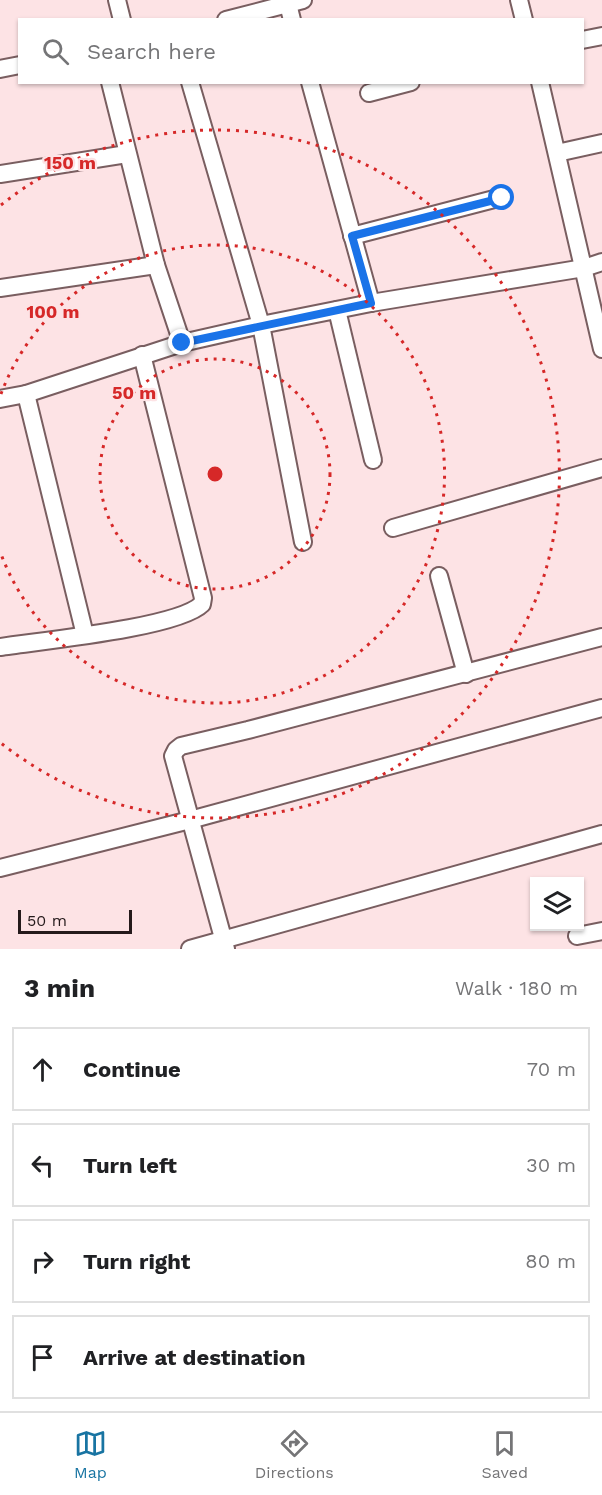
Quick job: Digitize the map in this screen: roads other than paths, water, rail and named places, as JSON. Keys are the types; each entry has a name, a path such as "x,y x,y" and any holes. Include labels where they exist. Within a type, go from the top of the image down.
{"street":[{"path":"117,0 122,18"},
{"path":"519,0 524,18"},
{"path":"237,18 294,8"},
{"path":"584,40 602,36"},
{"path":"0,69 18,65"},
{"path":"110,84 156,265 182,343"},
{"path":"191,84 261,325 303,542"},
{"path":"311,84 371,303"},
{"path":"369,93 403,84"},
{"path":"540,84 601,341"},
{"path":"557,153 602,143"},
{"path":"0,174 127,154"},
{"path":"352,236 502,198"},
{"path":"0,399 26,394 182,343 261,325 371,303 584,268 602,262"},
{"path":"0,288 156,265"},
{"path":"337,310 374,460"},
{"path":"0,647 85,635 176,617 192,612 202,604 203,598 142,355"},
{"path":"26,394 85,635"},
{"path":"393,528 602,468"},
{"path":"439,576 466,674"},
{"path":"225,944 173,756 176,750 181,746 602,637"},
{"path":"0,868 190,820 602,708"},
{"path":"190,949 225,944 602,834"},
{"path":"577,936 602,931"}]}
